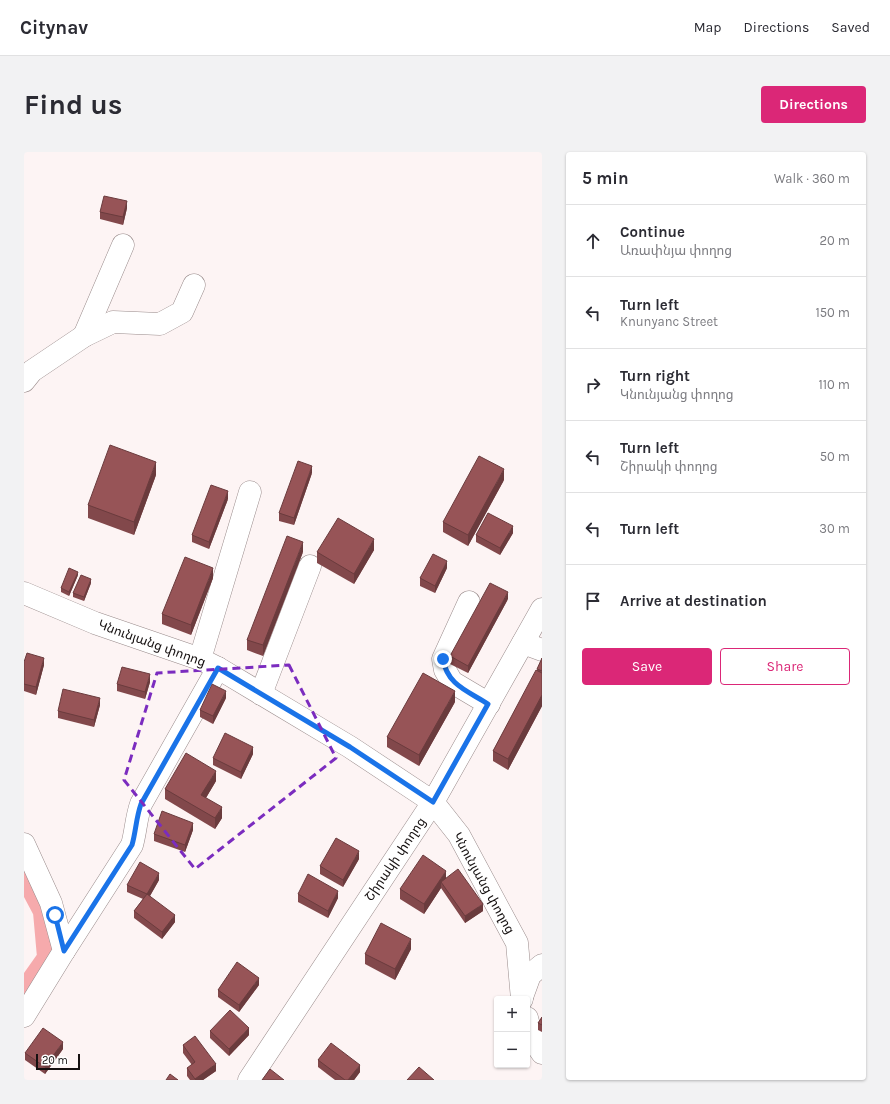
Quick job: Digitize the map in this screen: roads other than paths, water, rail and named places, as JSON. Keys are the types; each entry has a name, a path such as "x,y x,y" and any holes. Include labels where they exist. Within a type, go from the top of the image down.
{"street":[{"path":"84,336 123,245"},
{"path":"24,382 32,371 84,336 113,322 160,324 182,312 194,285"},
{"path":"24,1016 132,845 136,833 137,816 141,804 209,663 250,492"},
{"path":"261,694 310,566"},
{"name":"Կնունյանց փողոց","path":"25,598 209,663 350,747 433,802 459,835 517,943 522,996"},
{"path":"468,602 443,659 445,670 452,682 488,704"},
{"name":"Շիրակի փողոց","path":"249,1080 433,802 488,704 532,646 542,609"},
{"path":"24,844 51,903 64,951"},
{"path":"523,996 530,975 542,965"},
{"path":"530,1031 532,1040 542,1053"}],"waterway":[{"path":"24,880 41,912 45,957 24,987"}]}
